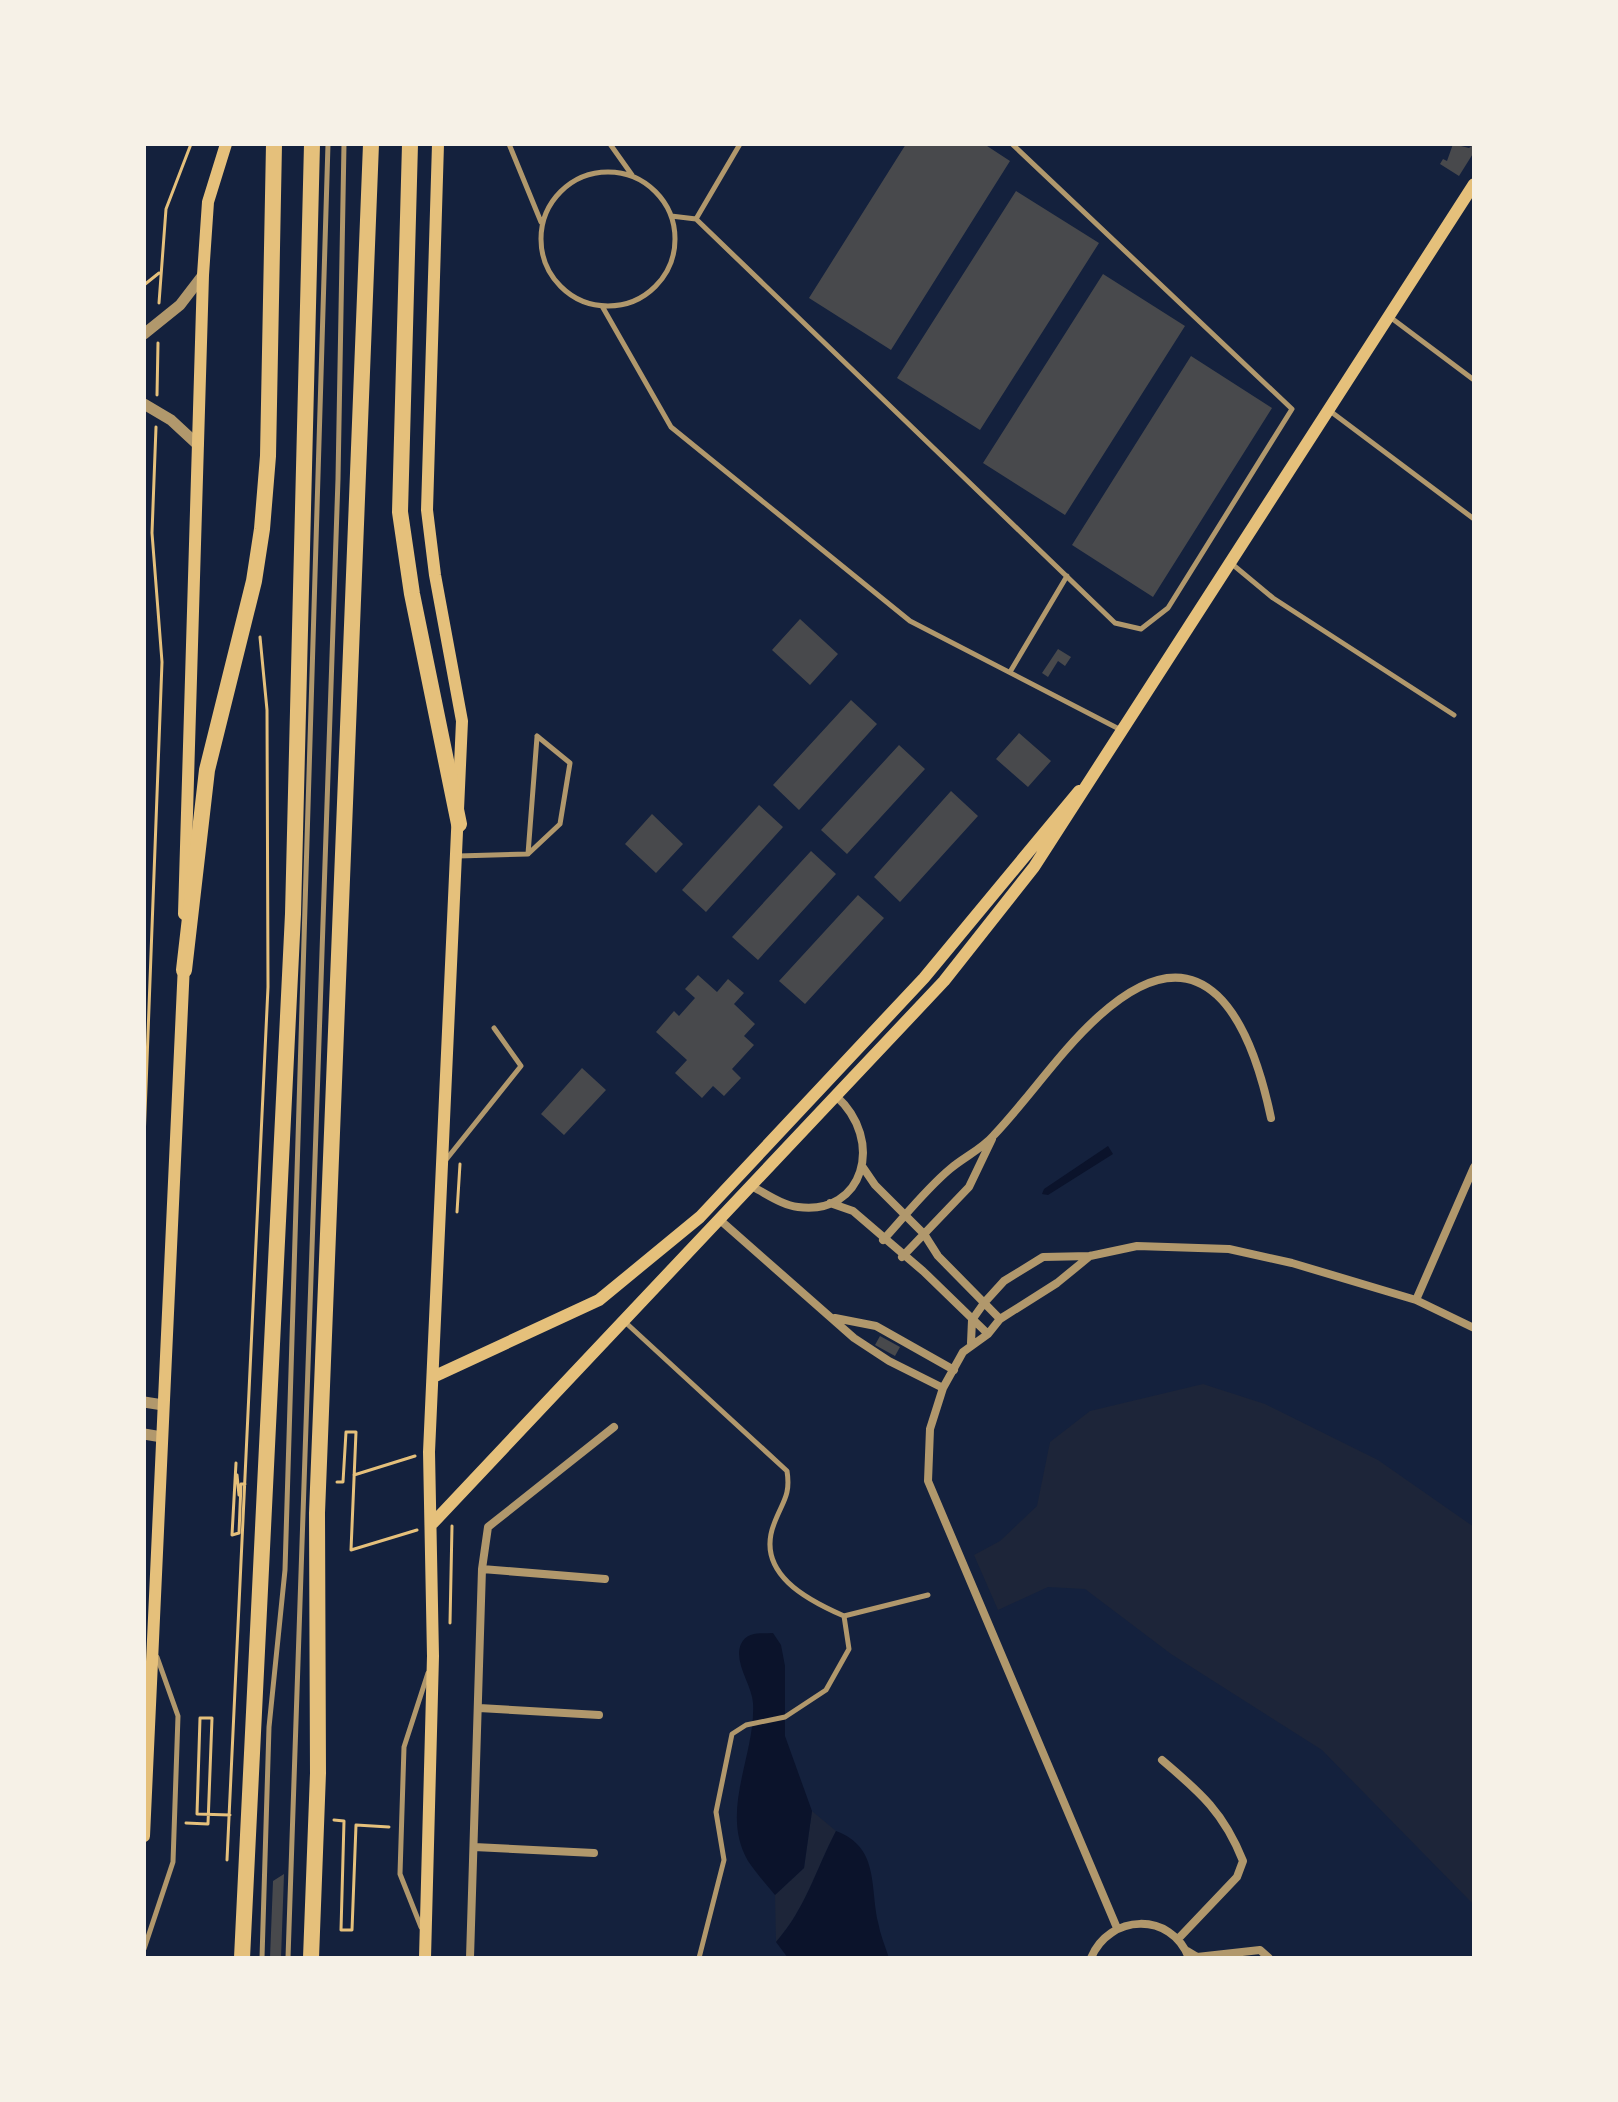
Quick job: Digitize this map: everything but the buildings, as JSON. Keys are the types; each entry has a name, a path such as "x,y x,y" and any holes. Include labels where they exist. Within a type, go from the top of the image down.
{"highway":[{"path":"184,970 207,770 254,581 262,529 268,456 274,144"},
{"path":"242,1958 292,930 312,144"},
{"path":"311,1958 318,1773 317,1513 371,144"},
{"path":"410,144 400,512 412,594 459,824"}],"main road":[{"path":"144,1836 184,970 186,778 203,275 208,202 226,144"},
{"path":"425,1958 433,1656 429,1452 462,721 435,575 427,510 438,144"},
{"path":"431,1525 944,981 1063,826 1087,784 1474,184"},
{"path":"433,1377 599,1300 700,1217 924,978 976,918 1068,800 1087,784"}],"street":[{"path":"144,334 180,305 203,275"},
{"path":"144,404 156,410 198,445"},
{"path":"883,1240 949,1170 992,1138 1099,1016 1145,984 1172,978 1198,983 1233,1010 1262,1074 1271,1118"},
{"path":"836,1096 855,1115 863,1133 862,1166 869,1179 924,1234 938,1256 1000,1319"},
{"path":"902,1257 969,1187 992,1138"},
{"path":"753,1187 797,1207 829,1203 844,1194 862,1166"},
{"path":"1416,1300 1474,1167"},
{"path":"829,1203 853,1211 902,1257 923,1271 988,1334"},
{"path":"720,1220 854,1338 889,1361 943,1388"},
{"path":"1117,1928 928,1481 930,1429 943,1388 971,1343 972,1320 1004,1281 1043,1257 1090,1256 1137,1246 1229,1249 1345,1277 1416,1300 1474,1328"},
{"path":"971,1343 988,1334 1000,1319 1057,1283 1090,1256"},
{"path":"834,1318 876,1326 954,1370"},
{"path":"144,1402 163,1405"},
{"path":"470,1958 482,1569 488,1527 614,1427"},
{"path":"144,1434 162,1437"},
{"path":"482,1569 605,1579"},
{"path":"479,1708 599,1715"},
{"path":"1162,1760 1211,1801 1232,1832 1243,1861 1237,1877 1178,1939"},
{"path":"474,1847 594,1853"},
{"path":"1091,1958 1105,1936 1129,1924 1156,1925 1178,1939 1187,1954 1197,1957 1260,1950 1269,1958"}],"lane":[{"path":"262,1958 269,1727 286,1554 328,144"},
{"path":"288,1958 338,494 344,144"},
{"path":"509,144 542,223"},
{"path":"610,144 632,175 656,192 671,216 675,238 672,260 661,280 634,300 602,306 579,300 554,278 540,247 542,223 551,202 566,185 587,174 610,171 632,175"},
{"path":"696,219 740,144"},
{"path":"671,216 696,219 1115,623 1141,629 1156,621 1168,608 1292,409 1012,144"},
{"path":"602,306 671,427 910,621 1122,731"},
{"path":"1389,317 1474,380"},
{"path":"1329,410 1474,519"},
{"path":"1232,563 1273,598 1454,715"},
{"path":"1010,672 1067,576"},
{"path":"457,856 528,854 560,824 570,763 537,736 528,854"},
{"path":"444,1162 521,1066 494,1028"},
{"path":"624,1322 787,1471 790,1489 773,1526 768,1548 789,1587 844,1616 928,1595"},
{"path":"699,1958 724,1860 716,1812 732,1734 746,1725 785,1717 826,1690 849,1649 844,1616"},
{"path":"144,1949 173,1862 178,1716 153,1645"},
{"path":"426,1940 400,1874 404,1747 433,1656"}],"path":[{"path":"144,1140 162,662 152,533 159,273 166,209 191,144"},
{"path":"144,285 159,273"},
{"path":"227,1866 268,987 267,710 259,624"},
{"path":"343,1482 346,1432 356,1432 351,1550 431,1525"},
{"path":"354,1475 429,1452"},
{"path":"241,1484 241,1496 240,1509 239,1533 232,1535 236,1463 238,1490 240,1504 241,1517 242,1530"},
{"path":"174,1823 208,1824 212,1718 200,1718 197,1814"},
{"path":"344,1821 341,1930 352,1930 356,1825 402,1827"}],"shaded area":[{"path":"1108,1146 1113,1154 1048,1195 1042,1194 1044,1189"},
{"path":"1203,1384 1265,1404 1378,1460 1474,1527 1474,1905 1322,1750 1171,1654 1085,1589 1048,1587 998,1610 974,1555 1000,1541 1037,1506 1050,1442 1090,1411"},
{"path":"773,1633 781,1645 785,1666 785,1736 812,1811 804,1868 775,1895 748,1861 740,1842 737,1823 753,1703 739,1651 747,1637"},
{"path":"812,1811 836,1831 803,1902 776,1942 775,1895 804,1868"},
{"path":"836,1831 850,1838 866,1857 873,1881 879,1926 889,1958 788,1958 776,1942 803,1902"}]}
